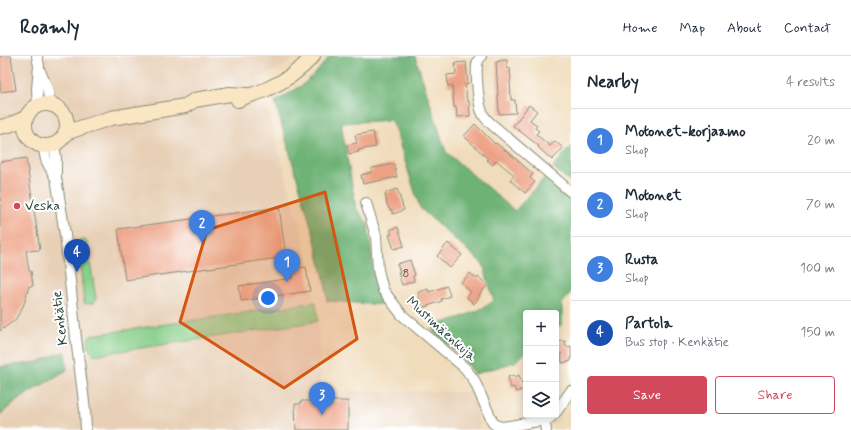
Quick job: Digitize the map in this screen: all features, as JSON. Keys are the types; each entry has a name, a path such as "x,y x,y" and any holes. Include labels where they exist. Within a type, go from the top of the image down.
{"main road":[{"path":"65,133 111,118 185,106 195,100 230,94 247,95 263,91 282,82 301,68 313,56"},
{"path":"45,105 57,107 65,117 65,133 60,140 48,145 35,142 27,133 25,126 26,118 33,108 45,105"},
{"path":"65,117 111,118"},
{"path":"0,127 26,118"},
{"path":"0,135 27,133"}],"street":[{"path":"481,56 477,63 477,80 483,114 492,125 571,192"},
{"path":"38,61 47,88 45,105"},
{"name":"Kenkätie","path":"48,145 46,160 56,178 65,234 86,430"},
{"name":"Mustimäenkuja","path":"366,203 376,236 378,270 381,282 384,290 402,315 465,368 474,380 490,419 497,426 503,427 548,422"},
{"path":"559,408 571,392"}],"highlighted area":[{"path":"325,192 357,339 284,388 180,322 207,230"}],"shaded area":[{"path":"0,56 295,56 288,63 273,72 258,78 304,241 318,317 321,391 476,392 479,430 0,430"}],"green space":[{"path":"330,56 415,56 446,152 515,211 546,176 571,198 571,292 562,304 562,325 559,326 559,310 523,310 523,355 515,362 475,374 463,358 434,333 433,326 472,313 494,301 483,264 420,208 392,120 341,123 356,208 368,224 375,285 386,305 327,301 326,287 314,236 275,102 301,86 314,75"},
{"path":"571,146 571,183 553,167"},
{"path":"84,239 87,242 96,299 94,303 86,304 84,303 78,243 80,240"},
{"path":"316,302 318,321 94,355 89,349 88,344 89,337 93,335"},
{"path":"65,351 67,370 17,400 0,415 0,367 38,362"}],"building":[{"path":"0,56 11,56 16,90 0,92"},
{"path":"500,60 507,60 507,68 510,68 511,100 515,100 516,113 499,114 496,62"},
{"path":"466,62 468,84 465,84 467,101 469,101 470,116 457,117 456,107 454,107 452,85 448,86 447,75 456,74 455,63"},
{"path":"529,105 537,111 530,120 537,125 535,128 539,131 536,134 550,146 555,141 563,148 552,160 538,147 539,146 513,126"},
{"path":"475,124 495,144 496,143 515,158 533,174 530,178 535,182 525,193 510,180 514,175 496,160 493,165 464,136"},
{"path":"373,132 376,147 358,150 359,152 349,154 347,145 357,143 355,135"},
{"name":"Veska","path":"26,158 40,250 26,251 33,286 29,286 24,304 15,320 0,331 0,162"},
{"path":"394,164 397,177 363,184 361,175 372,172 372,168"},
{"path":"397,189 404,210 393,214 387,204 385,193"},
{"path":"279,207 286,257 125,280 118,229"},
{"path":"398,227 404,246 394,249 389,235 392,234 390,230"},
{"path":"448,243 462,255 450,268 437,256"},
{"path":"410,260 415,275 413,276 414,281 402,285 397,264"},
{"path":"306,267 310,291 241,301 239,286 293,278 292,269"},
{"path":"470,273 488,285 479,295 480,296 474,304 467,297 471,292 461,283"},
{"path":"447,286 450,296 441,299 442,301 422,308 418,292 428,289 429,292"},
{"path":"565,341 566,347 571,346 571,361 562,363 561,353 559,353 559,342"},
{"path":"514,375 515,377 519,375 523,389 516,392 514,387 511,388 508,377"},
{"path":"301,401 348,401 348,430 296,430 295,404 301,404"}],"place":[{"name":"Veska","path":"17,206"},
{"name":"Motonet","path":"202,243"},
{"name":"Partola","path":"77,272"},
{"name":"Motonet-korjaamo","path":"287,282"},
{"name":"Rusta","path":"322,415"}]}
